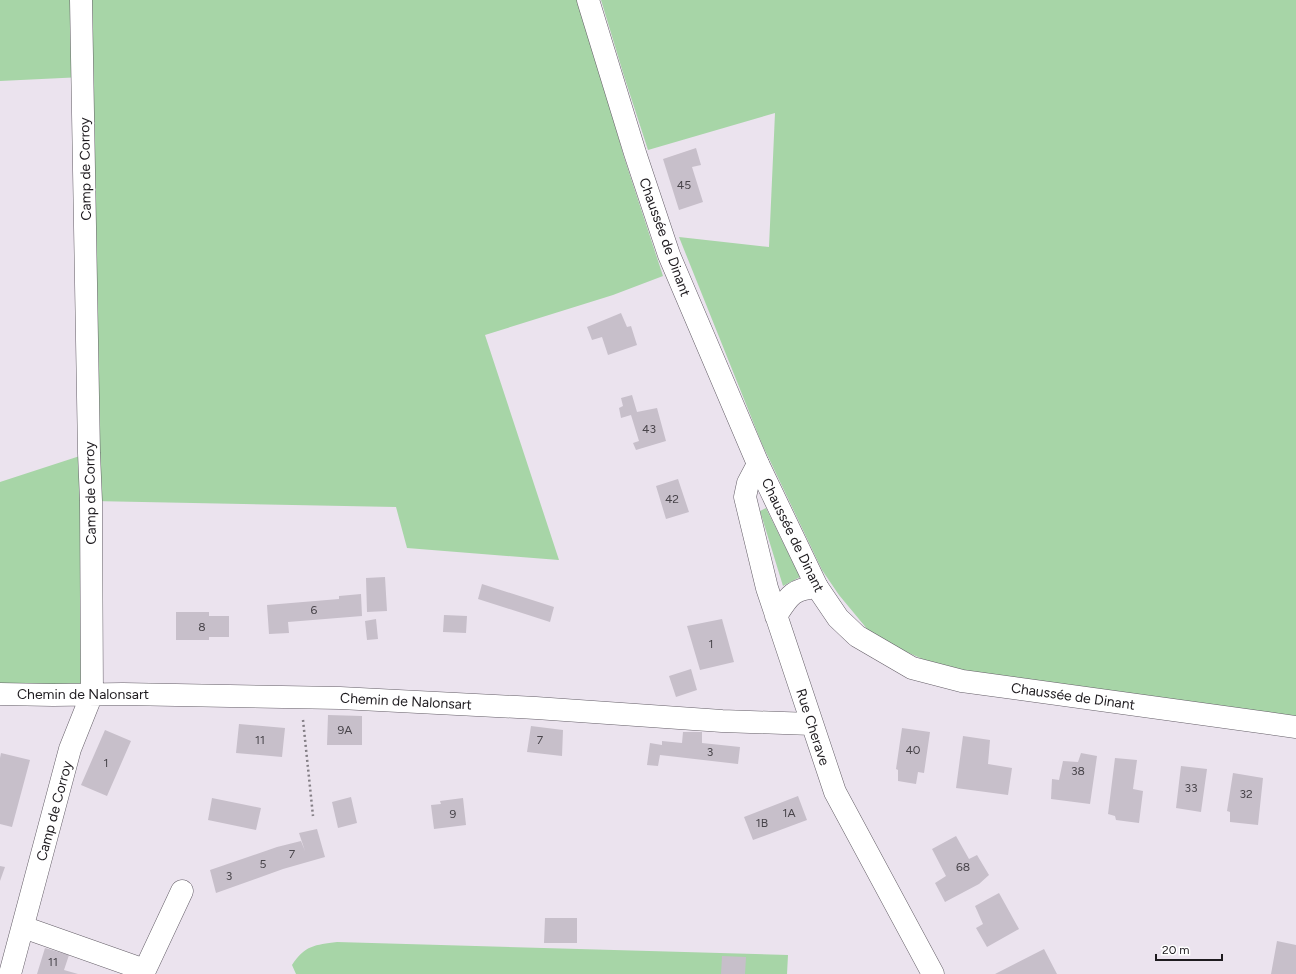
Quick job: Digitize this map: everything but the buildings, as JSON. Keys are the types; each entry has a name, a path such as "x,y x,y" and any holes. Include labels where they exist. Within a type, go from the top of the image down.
{"street":[{"name":"Camp de Corroy","path":"10,974 70,749 92,694 92,501 89,453 81,0"},
{"name":"Chaussée de Dinant","path":"588,0 635,153 669,255 758,464 817,587 838,618 857,636 912,668 962,682 1296,727"},
{"name":"Rue Cherave","path":"758,464 748,483 745,497 767,588 835,792 933,974"},
{"path":"776,616 789,596 804,588 817,587"},
{"name":"Chemin de Nalonsart","path":"0,694 340,698 536,708 722,721 812,724"},
{"path":"23,928 145,970 182,891"}],"path":[{"path":"301,697 313,816"}],"green space":[{"path":"0,0 577,0 624,157 663,276 613,295 485,335 559,560 407,548 396,507 92,501 92,694 0,694 0,482 89,453 83,77 0,81"},
{"path":"601,0 1296,0 1296,727 1065,695 927,661 893,646 868,630 839,595 822,570 762,444 679,237 769,247 775,113 648,150"},
{"path":"766,508 800,577 783,586 760,511"},
{"path":"337,942 788,955 787,974 296,974 292,965 301,953 317,945"}]}
